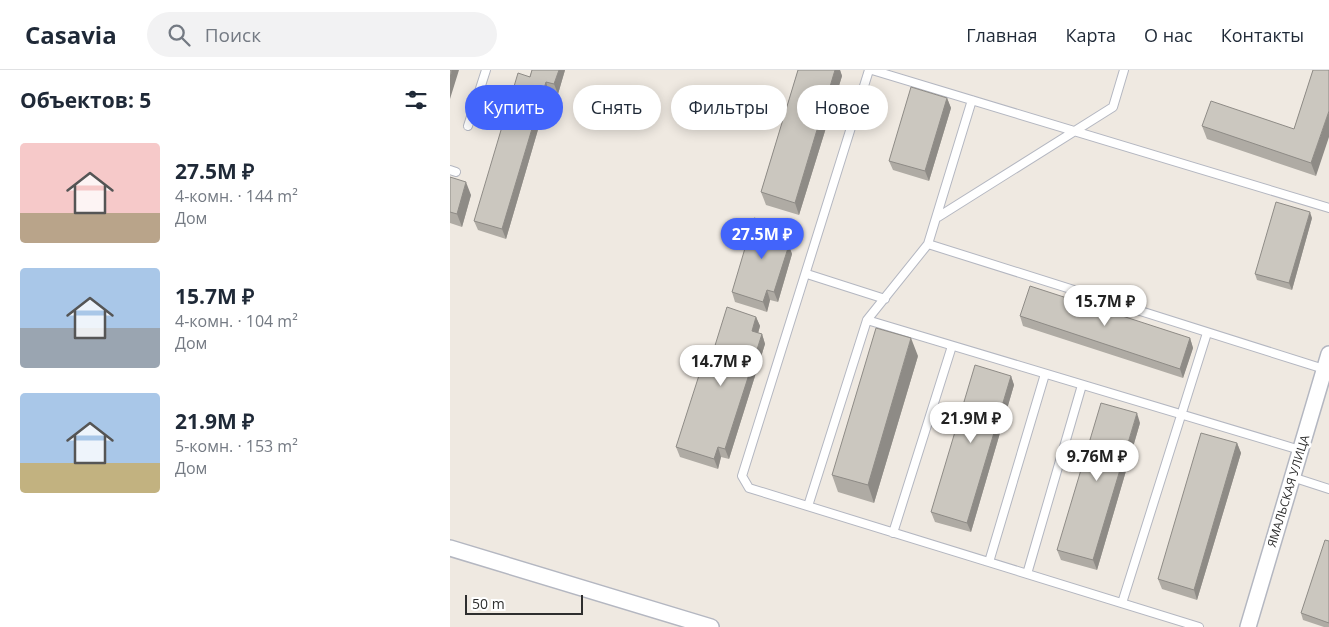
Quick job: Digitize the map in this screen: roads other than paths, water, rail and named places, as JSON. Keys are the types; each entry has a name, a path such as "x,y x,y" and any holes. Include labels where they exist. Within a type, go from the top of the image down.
{"street":[{"name":"ЯМАЛЬСКАЯ УЛИЦА","path":"1248,627 1329,354"},
{"path":"450,548 711,627"}],"lane":[{"path":"481,85 486,70"},
{"path":"1199,627 749,488 742,476 870,70 1329,208"},
{"path":"938,217 1112,108 1124,70"},
{"path":"808,506 867,320 928,244 938,217 972,100"},
{"path":"928,244 1324,369"},
{"path":"806,274 886,298"},
{"path":"867,320 1300,450"},
{"path":"1122,603 1207,333"},
{"path":"893,533 952,346"},
{"path":"989,562 1045,374"},
{"path":"1027,574 1082,385"},
{"path":"1292,477 1329,489"}]}
